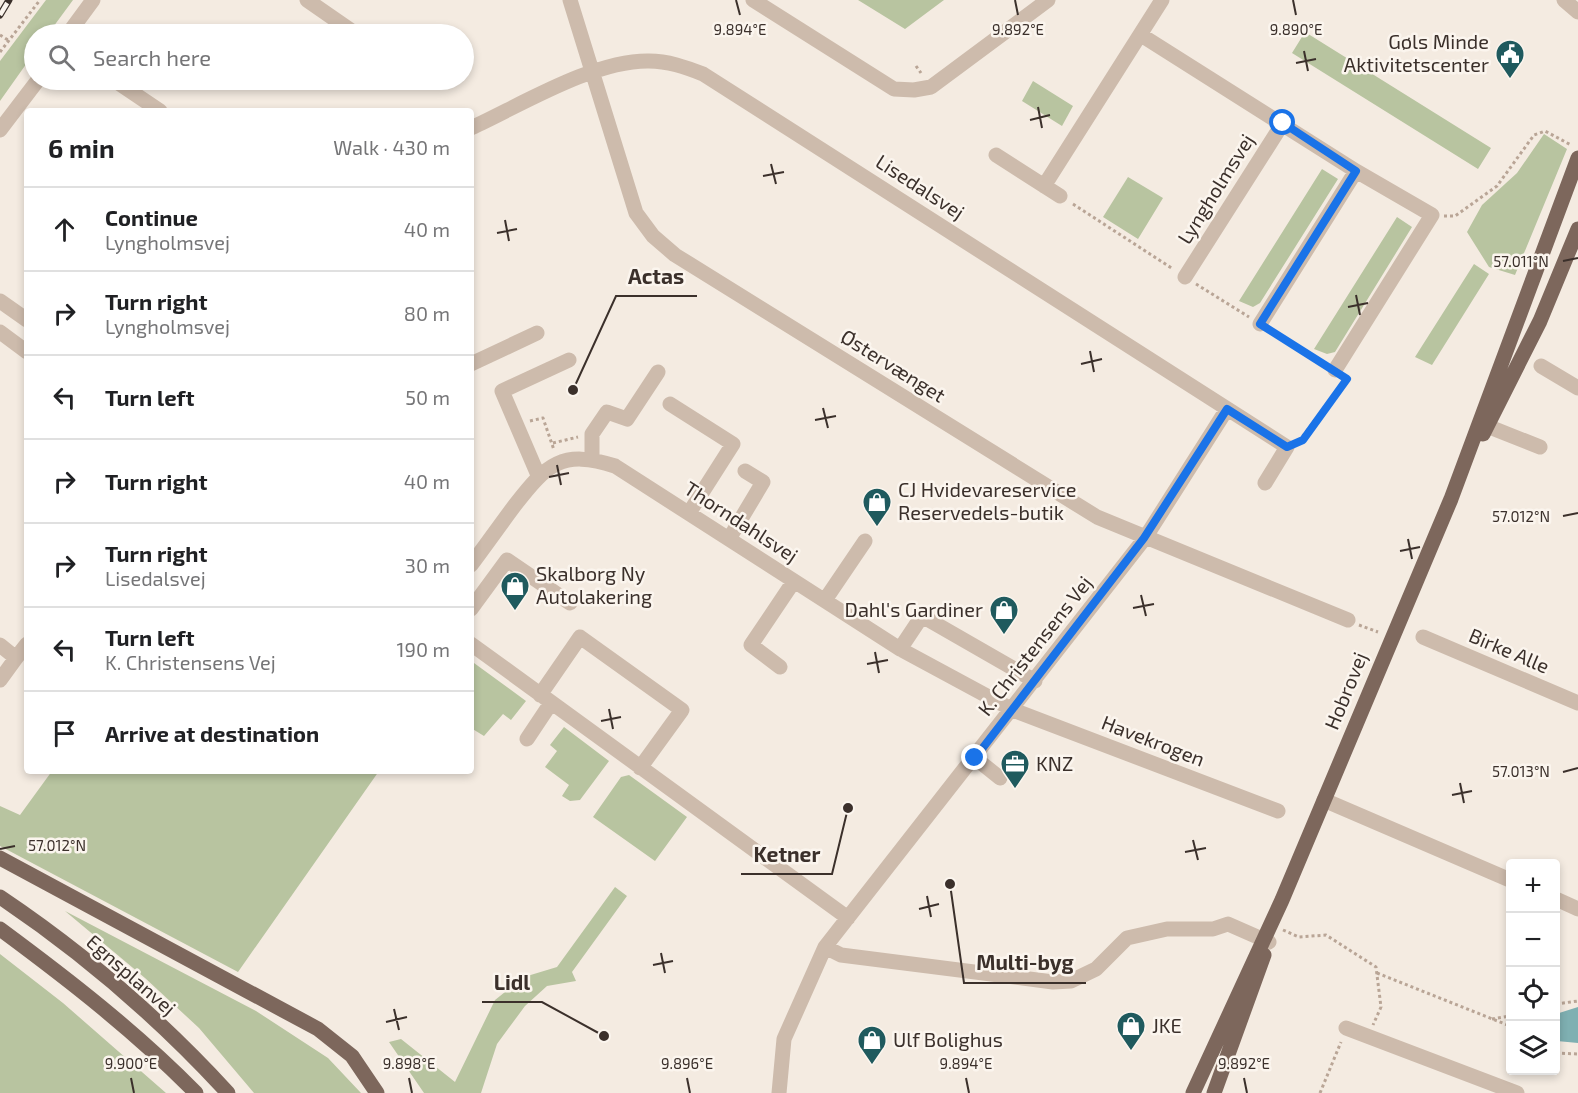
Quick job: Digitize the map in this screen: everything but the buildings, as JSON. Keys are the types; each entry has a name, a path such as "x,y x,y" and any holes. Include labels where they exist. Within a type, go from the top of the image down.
{"main road":[{"name":"Hobrovej","path":"1214,1093 1266,941 1451,499 1578,158"},
{"name":"Hobrovej","path":"1451,499 1540,321 1578,229"},
{"path":"0,858 318,1029 351,1056 377,1093"},
{"name":"Egnsplanvej","path":"0,897 111,982 188,1052 228,1093"},
{"name":"Hobrovej","path":"1195,1093 1203,1071 1274,927 1282,900"},
{"path":"0,929 66,978 127,1028 196,1093"}],"street":[{"path":"75,24 93,0"},
{"path":"307,0 342,24"},
{"name":"Østervænget","path":"570,0 636,213 653,236 675,255 1097,517 1348,620"},
{"path":"753,0 894,89 914,90 931,87 1048,0"},
{"path":"1044,186 1162,0"},
{"path":"1564,0 1578,12"},
{"path":"1574,0 1578,2"},
{"name":"Lyngholmsvej","path":"1141,34 1356,171 1432,215"},
{"name":"Lisedalsvej","path":"474,127 591,72 621,63 649,61 676,64 703,74 1287,447"},
{"path":"0,130 30,90"},
{"path":"129,90 156,108"},
{"name":"Lyngholmsvej","path":"1185,277 1283,123"},
{"path":"996,155 1060,196"},
{"path":"1260,324 1356,171"},
{"path":"1335,370 1432,215"},
{"path":"0,301 24,318"},
{"path":"0,332 24,350"},
{"path":"474,363 537,333"},
{"path":"538,475 502,391 569,360"},
{"path":"1541,366 1578,388"},
{"path":"592,459 592,434 607,412 627,419 658,372"},
{"path":"669,404 733,444 689,513"},
{"name":"K. Christensens Vej","path":"779,1093 784,1039 825,947 1013,710 1144,538 1227,409"},
{"path":"1487,426 1540,447"},
{"path":"1265,483 1287,447"},
{"name":"Thorndahlsvej","path":"474,561 538,475 556,464 592,459 615,466 900,649 1013,710"},
{"path":"729,539 763,483 745,471"},
{"path":"825,600 865,541"},
{"path":"474,605 507,560 570,603"},
{"path":"780,667 750,645 794,581"},
{"path":"900,649 922,616 1035,681"},
{"path":"527,739 580,637 682,710 640,768"},
{"name":"Birke Alle","path":"1423,637 1578,704"},
{"path":"0,645 16,658"},
{"path":"474,646 848,918"},
{"path":"0,680 24,648"},
{"name":"Havekrogen","path":"1013,710 1278,811"},
{"path":"975,758 1000,778"},
{"path":"1324,800 1506,878"},
{"path":"1560,901 1578,909"},
{"path":"825,947 841,955 1037,981 1071,981 1096,969 1127,938 1167,929 1213,929 1228,924 1266,941"},
{"path":"1346,1028 1517,1093"}],"path":[{"path":"0,51 40,0"},
{"path":"0,35 8,40"},
{"path":"1432,215 1455,216 1497,186 1534,135 1545,130 1562,141"},
{"path":"1060,196 1347,379 1303,440 1287,447"},
{"path":"525,422 543,418 552,443 556,464"},
{"path":"552,443 592,434"},
{"path":"1274,927 1299,937 1326,935 1376,967 1382,1007 1368,1036"},
{"path":"1377,972 1506,1025"},
{"path":"1560,1003 1578,1001"},
{"path":"1490,1019 1506,1017"},
{"path":"1320,1093 1346,1028"},
{"path":"1560,1053 1578,1054"}],"green space":[{"path":"46,0 73,0 55,24 28,24"},
{"path":"858,0 944,0 905,29"},
{"path":"24,29 24,67 0,101 0,61"},
{"path":"1305,32 1491,148 1478,169 1292,53"},
{"path":"1033,81 1073,106 1062,126 1022,101"},
{"path":"1544,134 1567,149 1515,275 1489,267 1467,232 1482,205 1517,173"},
{"path":"1322,169 1338,179 1260,303 1253,307 1239,301"},
{"path":"1128,177 1163,198 1138,239 1103,217"},
{"path":"1397,217 1412,227 1335,352 1327,354 1314,349"},
{"path":"1474,264 1489,274 1432,365 1415,357"},
{"path":"474,663 526,701 511,720 503,714 484,736 474,730"},
{"path":"564,727 609,761 580,800 570,801 562,796 569,785 545,767 557,751 550,745"},
{"path":"50,774 377,774 238,972 0,846 0,806 20,815"},
{"path":"629,775 687,817 655,861 593,817 621,777"},
{"path":"615,887 627,896 572,972 576,981 547,986 525,1006 497,1044 481,1093 424,1093 389,1042 401,1039 455,1082 495,1000 524,977 557,967"},
{"path":"65,911 256,1011 328,1058 361,1093 254,1093 199,1028 145,978"},
{"path":"0,954 63,1003 166,1093 0,1093"}],"water":[{"path":"1578,1007 1578,1043 1560,1041 1560,1013"}],"railway":[{"path":"0,15 9,0"}],"place":[{"name":"Gøls Minde Aktivitetscenter","path":"1510,80"},
{"name":"Actas","path":"573,390"},
{"name":"CJ Hvidevareservice Reservedels-butik","path":"877,528"},
{"name":"Skalborg Ny Autolakering","path":"515,612"},
{"name":"Dahl's Gardiner","path":"1004,636"},
{"name":"KNZ","path":"1015,790"},
{"name":"Ketner","path":"848,808"},
{"name":"Multi-byg","path":"950,884"},
{"name":"Lidl","path":"604,1036"},
{"name":"JKE","path":"1131,1052"},
{"name":"Ulf Bolighus","path":"872,1066"}],"route":[{"path":"975,758 1144,538 1227,409 1287,447 1303,440 1347,379 1260,324 1356,171 1283,123"}]}
